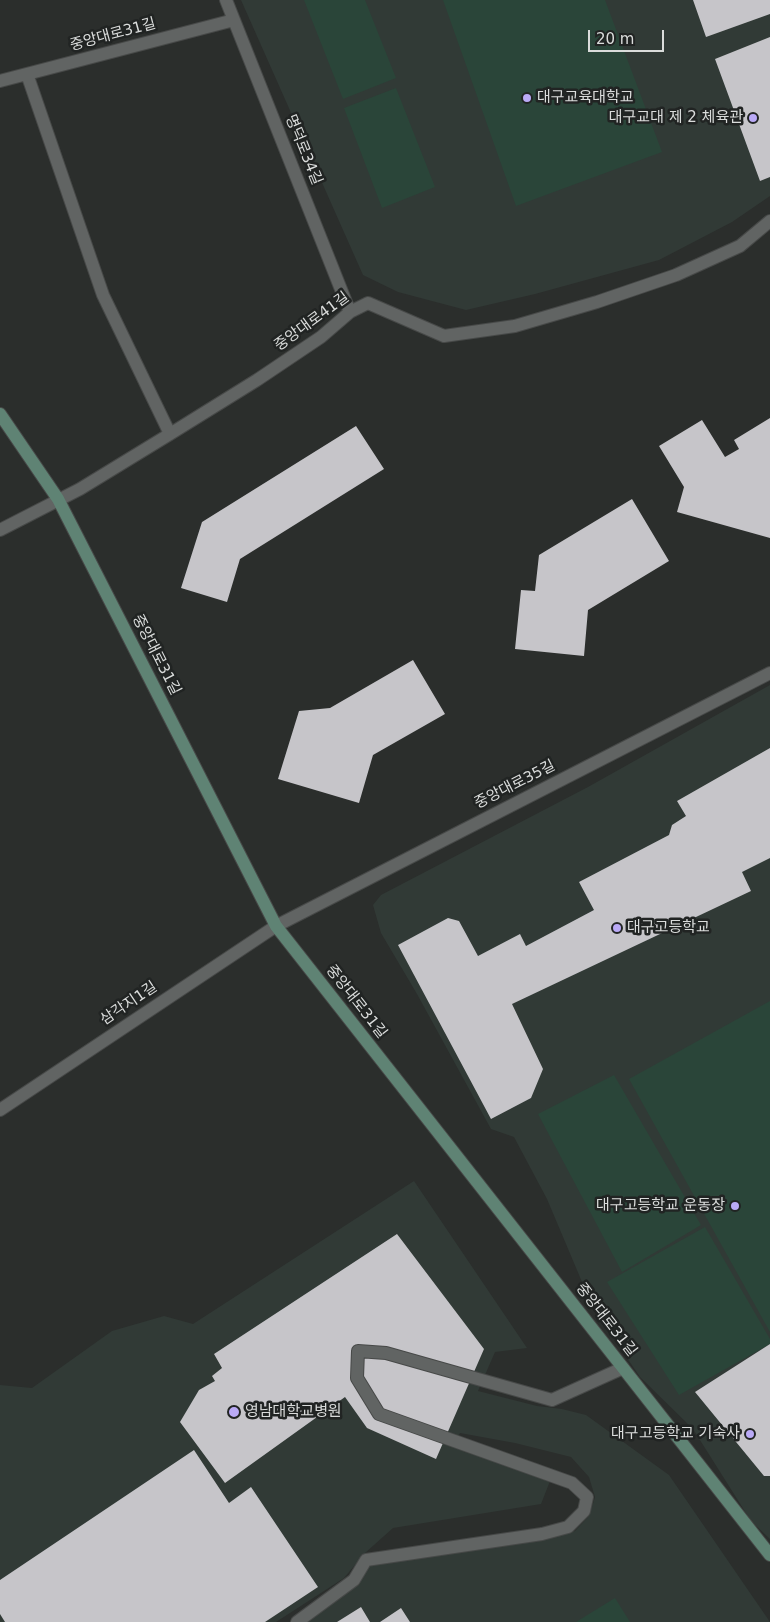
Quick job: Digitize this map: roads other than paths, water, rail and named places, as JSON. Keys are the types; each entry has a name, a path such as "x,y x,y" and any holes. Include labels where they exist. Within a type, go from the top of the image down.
{"street":[{"name":"명덕로34길","path":"226,0 350,312"},
{"name":"중앙대로31길","path":"0,81 234,20"},
{"path":"27,74 103,295 170,434"},
{"name":"중앙대로41길","path":"0,530 80,489 170,434 321,338 350,312 368,303 444,336 516,326 597,302 676,275 740,246 770,221"},
{"name":"중앙대로31길","path":"0,414 58,499 276,926 770,1556"},
{"name":"중앙대로35길","path":"276,926 770,673"},
{"name":"삼각지1길","path":"0,1110 276,926"},
{"path":"297,1622 354,1580 366,1560 542,1534 568,1527 584,1511 588,1497 572,1483 379,1414 357,1378 358,1351 386,1353 552,1400 623,1368"}],"place":[{"name":"대구교육대학교","path":"527,98"},
{"name":"대구교대 제 2 체육관","path":"753,118"},
{"name":"대구고등학교","path":"617,928"},
{"name":"대구고등학교 운동장","path":"735,1206"},
{"name":"영남대학교병원","path":"234,1412"},
{"name":"대구고등학교 기숙사","path":"750,1434"}]}
